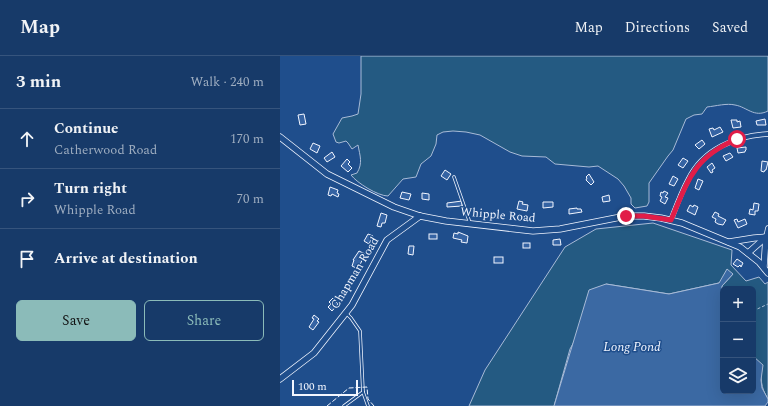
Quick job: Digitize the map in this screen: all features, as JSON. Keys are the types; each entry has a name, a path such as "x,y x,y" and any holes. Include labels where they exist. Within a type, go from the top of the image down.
{"main road":[{"name":"Whipple Road","path":"280,137 327,174 394,207 420,216 470,224 533,231 560,229 626,216 644,216 671,220 682,223 740,247 759,262 768,273"},
{"name":"Chapman Road","path":"280,378 314,353 352,305 387,240 420,216"},
{"path":"728,242 767,237"},
{"path":"748,253 767,237"},
{"path":"764,268 767,237"}],"street":[{"path":"671,220 688,179 707,156 722,145 737,139 768,134"},
{"path":"767,237 768,228"}],"lane":[{"path":"454,177 470,224"},
{"path":"345,313 351,318 360,331 363,392 368,406"},
{"path":"344,406 363,392"}],"path":[{"path":"756,310 768,304"}],"shaded area":[{"path":"361,56 768,56 768,111 763,113 755,113 739,106 725,104 707,107 702,114 694,115 686,119 673,150 649,183 649,202 647,206 635,208 631,204 631,198 624,186 618,179 598,166 589,167 555,164 546,157 522,156 510,152 480,135 453,131 443,132 437,135 436,144 431,156 421,164 416,177 403,179 388,196 379,194 368,188 358,182 351,175 357,173 360,166 358,145 352,149 346,141 339,143 336,142 333,134 342,118 358,114 361,94"},
{"path":"653,223 732,250 731,265 746,281 759,277 765,284 768,282 768,399 762,383 762,365 756,359 756,286 722,286 733,274 719,283 669,294 606,284 570,349 554,406 469,406 485,370 565,247 596,229"}],"water":[{"name":"Long Pond","path":"727,269 733,274 722,286 720,286 720,394 756,394 756,359 763,365 761,380 762,388 768,399 765,406 554,406 589,290 606,284 669,294 719,283"}],"building":[{"path":"304,114 306,124 300,125 298,115"},
{"path":"765,119 766,125 757,125 756,121"},
{"path":"731,120 737,120 737,122 740,121 741,127 733,128"},
{"path":"720,127 723,132 712,137 709,129 713,128 714,130"},
{"path":"702,140 705,144 699,149 695,145"},
{"path":"313,143 320,146 317,153 310,149"},
{"path":"746,147 745,152 738,153 737,148"},
{"path":"332,152 335,157 327,162 324,158"},
{"path":"730,153 733,157 726,161 723,156"},
{"path":"683,158 688,161 683,168 678,165"},
{"path":"347,159 350,162 348,164 352,168 348,172 341,166"},
{"path":"762,161 768,162 764,172 761,171"},
{"path":"712,163 715,168 711,173 707,167"},
{"path":"445,170 451,174 447,180 441,176"},
{"path":"589,174 594,182 591,185 586,180 586,177"},
{"path":"673,176 678,179 674,186 669,184"},
{"path":"698,179 703,181 699,190 695,188"},
{"path":"330,187 338,190 338,197 332,194 331,196 328,195"},
{"path":"664,191 668,193 665,197 668,198 665,204 660,201 662,197 660,196 661,192 663,193"},
{"path":"402,192 411,194 409,200 400,198"},
{"path":"422,193 429,194 429,200 422,199"},
{"path":"609,195 610,201 603,202 602,197"},
{"path":"462,201 462,206 447,207 447,203"},
{"path":"519,201 523,202 522,204 528,205 527,211 517,209"},
{"path":"543,202 553,202 553,207 543,208"},
{"path":"754,203 759,204 758,211 755,211 755,215 749,214 750,209 753,210"},
{"path":"690,205 693,207 694,205 698,207 695,215 687,211"},
{"path":"569,209 581,209 582,212 569,214"},
{"path":"715,212 719,214 718,216 726,220 723,225 715,222 716,219 712,217"},
{"path":"381,213 387,215 385,223 382,223 381,227 377,226"},
{"path":"737,219 738,222 745,219 747,224 738,228 734,220"},
{"path":"458,232 468,236 467,243 453,238 454,233 458,234"},
{"path":"368,234 373,236 369,244 364,241"},
{"path":"429,234 437,234 437,239 429,239"},
{"path":"560,239 561,245 553,245 553,240"},
{"path":"523,243 530,243 530,248 523,248"},
{"path":"409,246 414,246 413,255 408,254"},
{"path":"359,251 365,254 358,269 352,266 353,260"},
{"path":"494,257 503,257 503,263 494,263"},
{"path":"737,259 743,263 741,267 740,265 738,267 733,264"},
{"path":"333,298 338,304 332,311 328,307 331,304 329,302"},
{"path":"314,315 319,319 317,321 319,322 313,330 309,327 314,319 312,318"}],"fence":[{"path":"327,406 349,388 367,387 368,399 374,406"}],"route":[{"path":"626,216 644,216 671,220 688,179 695,169 707,156 722,145 737,139"}]}
